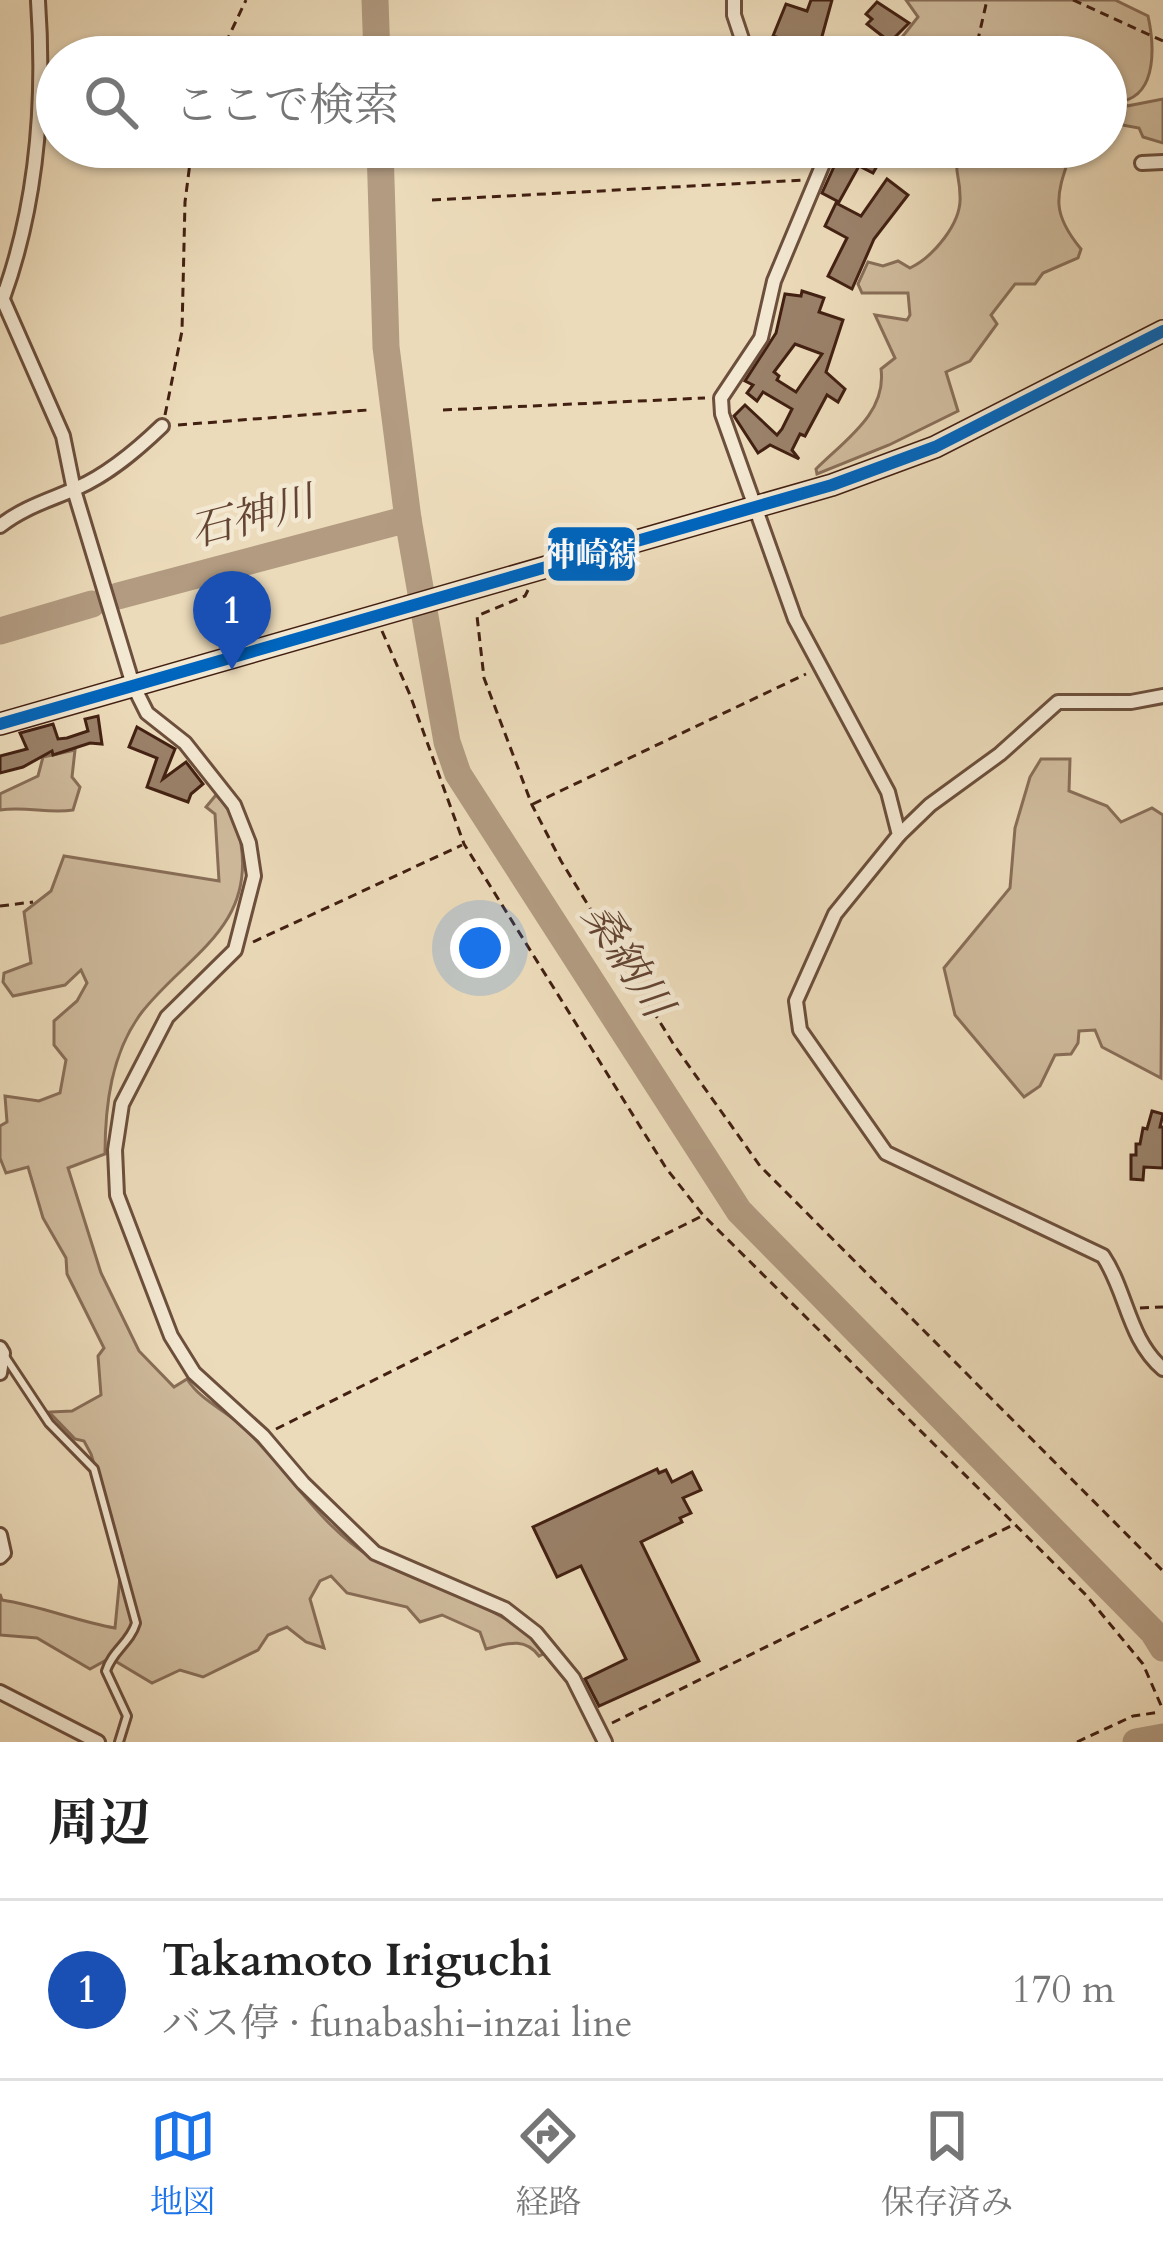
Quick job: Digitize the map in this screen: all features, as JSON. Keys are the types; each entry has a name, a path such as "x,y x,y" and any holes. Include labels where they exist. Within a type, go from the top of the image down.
{"main road":[{"path":"0,724 832,485 935,446 1163,332"}],"street":[{"path":"734,0 740,36"},
{"path":"38,1 39,36"},
{"path":"36,126 29,210 1,296 63,436 74,490 133,685 147,713 184,743 234,805 249,843 254,876 235,950 167,1017 122,1104 115,1150 117,1195 171,1336 194,1373 263,1436 303,1483 375,1553 505,1609 536,1633 573,1678 602,1735"},
{"path":"1142,163 1163,161"},
{"path":"822,168 774,281 761,338 721,398 722,414 795,620 888,792 899,835"},
{"path":"0,526 47,497 74,490 106,472 162,426"},
{"path":"1163,696 1131,702 1058,702 1000,754 930,805 899,835 836,914 796,1001 800,1030 886,1153 1103,1256 1114,1272 1137,1337 1163,1369"},
{"path":"0,1373 2,1351"},
{"path":"0,1535 4,1553 0,1557"},
{"path":"0,1693 98,1742"}],"lane":[{"path":"2,1351 49,1423 94,1469 136,1623 131,1640 109,1661 106,1671 127,1716 119,1742"}],"path":[{"path":"229,36 246,0"},
{"path":"979,36 987,0"},
{"path":"1073,0 1163,41"},
{"path":"189,168 182,331 162,426 368,410"},
{"path":"432,200 818,179"},
{"path":"443,410 721,398"},
{"path":"535,571 525,596 477,616 484,679 532,805 561,861 674,1045 760,1166 1163,1571"},
{"path":"384,616 464,844 665,1168 703,1215 1087,1595 1143,1664 1163,1711 1133,1716 1077,1742"},
{"path":"532,805 820,668"},
{"path":"235,950 464,844"},
{"path":"0,906 33,902"},
{"path":"263,1436 703,1215"},
{"path":"1126,1309 1163,1307"},
{"path":"602,1735 1014,1524"}],"shaded area":[{"path":"906,0 1115,0 1148,16 1151,66 1143,88 1127,99 1127,36 903,36 918,17"},
{"path":"1163,99 1163,143 1143,137 1139,128 1127,126 1127,106"},
{"path":"957,168 1066,168 1059,205 1081,249 1078,258 1043,273 1035,284 1015,284 991,315 997,324 970,361 946,372 958,411 817,474 816,469 871,412 881,385 881,369 895,358 875,315 907,320 910,315 908,293 862,293 858,284 868,262 883,266 898,261 910,268 928,256 956,217"},
{"path":"75,750 72,777 80,787 73,810 0,810 0,794 38,776 43,757"},
{"path":"1041,759 1070,759 1069,791 1107,806 1121,822 1152,808 1163,815 1161,1078 1102,1047 1095,1030 1079,1031 1071,1054 1055,1055 1040,1086 1024,1097 955,1015 944,968 1010,888 1015,828 1030,777"},
{"path":"216,795 240,838 242,873 237,898 213,938 142,1012 123,1045 112,1080 105,1154 68,1168 101,1273 139,1351 174,1387 187,1379 243,1427 355,1546 512,1623 545,1653 539,1656 521,1644 486,1649 480,1632 442,1615 420,1622 407,1607 347,1593 331,1576 320,1581 310,1599 324,1648 306,1642 287,1627 268,1635 258,1650 203,1677 180,1670 152,1683 110,1658 90,1669 37,1638 0,1635 0,1594 2,1600 115,1628 122,1556 91,1454 84,1441 75,1439 49,1412 72,1411 101,1395 98,1356 104,1348 67,1274 66,1258 43,1218 28,1167 6,1173 0,1158 0,1126 7,1122 5,1096 39,1101 60,1093 66,1060 54,1045 54,1021 77,1001 87,983 81,970 65,985 13,996 3,982 4,973 31,963 24,912 51,891 64,856 219,881 215,814 206,807"}],"building":[{"path":"811,0 832,0 822,36 773,36 786,4 807,11"},
{"path":"877,2 909,23 896,36 882,36 867,24 872,19 866,14"},
{"path":"833,168 858,168 839,202 822,193"},
{"path":"887,179 908,195 874,239 852,289 828,276 847,238 825,226 836,203 861,216"},
{"path":"802,291 824,298 819,312 843,320 826,372 845,389 838,402 827,395 805,436 800,434 792,450 799,459 770,445 758,453 734,416 745,405 777,435 782,429 792,409 763,392 757,401 747,393 753,385 745,381 776,333 785,294 801,296","holes":["795,344 822,354 796,392 777,380 774,372"]},
{"path":"98,716 102,744 90,743 53,755 52,751 0,773 0,756 27,749 20,733 53,724 58,739 67,738 88,731 85,719"},
{"path":"137,727 175,749 163,779 186,762 203,784 188,802 147,787 157,758 129,747"},
{"path":"1152,1111 1163,1114 1163,1168 1144,1167 1143,1180 1131,1179 1131,1155 1136,1155 1136,1144"},
{"path":"657,1469 659,1473 666,1470 672,1482 692,1472 701,1490 683,1498 691,1513 680,1518 682,1522 641,1542 699,1661 599,1706 585,1679 626,1659 581,1566 557,1577 533,1527"}],"waterway":[{"name":"桑納川","path":"375,0 376,36"},
{"name":"桑納川","path":"381,168 386,347 408,519 447,742 458,774 739,1211 1153,1632 1163,1648"},
{"name":"石神川","path":"118,596 408,519"},
{"name":"石神川","path":"0,631 92,604"},
{"path":"1136,1742 1163,1737"}],"transit line":[{"name":"神崎線","path":"0,724 832,485 935,447 1163,331"}],"place":[{"name":"Takamoto Iriguchi","path":"232,670"}]}
